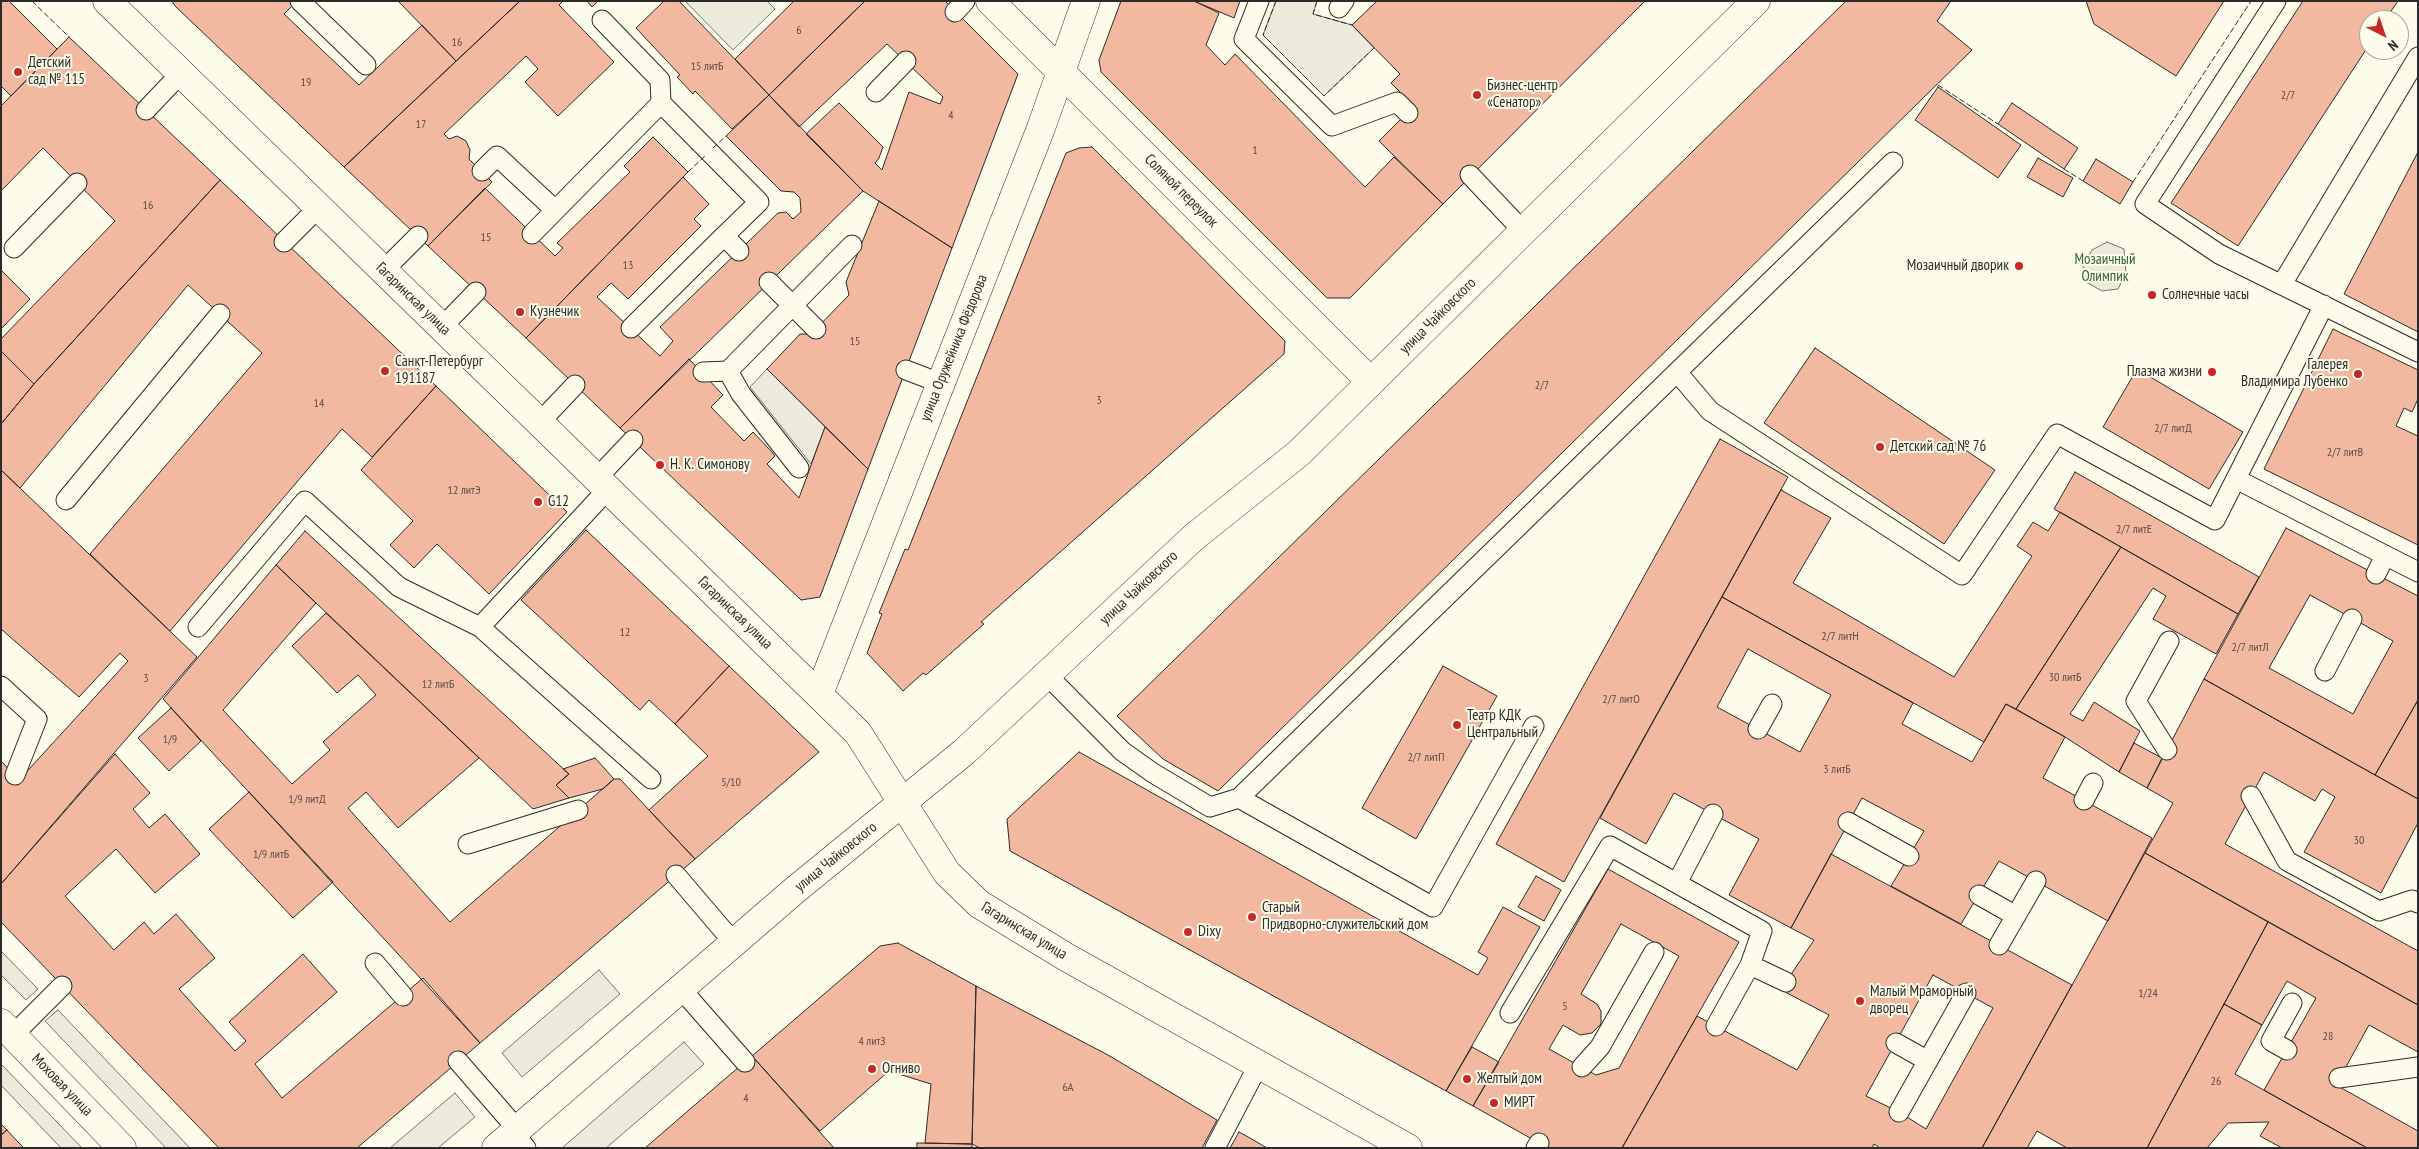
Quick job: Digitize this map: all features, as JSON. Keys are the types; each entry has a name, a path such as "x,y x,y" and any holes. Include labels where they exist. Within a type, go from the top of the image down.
{"street":[{"name":"Гагаринская улица","path":"107,1 858,733 947,874 979,904 1066,957 1408,1148"},
{"name":"Соляной переулок","path":"990,1 1371,382"},
{"name":"улица Оружейника Фёдорова","path":"819,694 1041,128 1086,1"},
{"name":"улица Чайковского","path":"513,1140 681,989 795,890 974,743 1194,537 1299,453 1756,1"},
{"name":"Моховая улица","path":"7,1029 122,1148"}],"lane":[{"path":"300,1 366,65"},
{"path":"1259,1 1244,39 1332,126 1397,102 1408,113"},
{"path":"2276,1 2145,204 2219,254 2418,352"},
{"path":"602,20 660,80 661,103 759,202 631,328"},
{"path":"2282,284 2418,57"},
{"path":"876,92 906,61"},
{"path":"146,110 181,73"},
{"path":"532,234 661,103"},
{"path":"482,171 497,156 555,210"},
{"path":"1047,675 1115,744 1152,773 1210,807 1239,798 1893,162"},
{"path":"1470,176 1523,231"},
{"path":"14,248 77,183"},
{"path":"284,242 318,207"},
{"path":"384,270 418,236"},
{"path":"724,236 739,251"},
{"path":"702,372 728,371 852,245"},
{"path":"769,282 816,329"},
{"path":"442,327 476,292"},
{"path":"1677,372 1710,411 1962,575 2057,434 2215,520 2324,305"},
{"path":"66,500 220,314"},
{"path":"906,370 940,383"},
{"path":"728,371 741,394 799,468"},
{"path":"540,422 575,385"},
{"path":"480,627 602,483 633,440"},
{"path":"2236,479 2418,572"},
{"path":"198,627 305,501 399,587 480,627 650,779"},
{"path":"2376,574 2385,556"},
{"path":"2325,671 2352,619"},
{"path":"2167,750 2136,701 2169,641"},
{"path":"1,686 37,719 15,775"},
{"path":"1758,729 1772,704"},
{"path":"1239,798 1434,907 1534,726"},
{"path":"2084,800 2093,783"},
{"path":"2251,796 2288,861 2379,911 2412,900 2418,903"},
{"path":"468,844 578,810"},
{"path":"1677,883 1714,814"},
{"path":"1848,822 1909,856"},
{"path":"1510,1013 1610,846 1762,931 1750,965 1716,1026"},
{"path":"676,875 734,943"},
{"path":"1999,945 2036,881"},
{"path":"1979,895 2016,916"},
{"path":"1582,1068 1600,1047 1654,952"},
{"path":"375,964 403,996"},
{"path":"1750,965 1786,982"},
{"path":"7,1029 62,986"},
{"path":"681,989 745,1062"},
{"path":"1900,1112 1966,993"},
{"path":"2287,1050 2271,1041 2292,1003"},
{"path":"1896,1043 1928,1061"},
{"path":"458,1061 513,1140"},
{"path":"1215,1148 1259,1064"},
{"path":"2339,1078 2418,1067"}],"green space":[{"path":"685,1 767,1 775,9 733,50"},
{"path":"1276,1 1317,1 1313,14 1352,25 1374,48 1324,96 1263,35"},
{"name":"Мозаичный Олимпик","path":"2107,242 2124,249 2126,273 2118,289 2102,291 2086,282 2083,267 2092,250"},
{"path":"767,369 825,427 811,464 750,387"},
{"path":"1,951 38,989 26,1000 1,975"},
{"path":"599,970 620,994 522,1077 502,1053"},
{"path":"58,1010 190,1148 166,1148 45,1021"},
{"path":"684,1042 704,1064 606,1148 562,1148"},
{"path":"1,1064 82,1148 61,1148 1,1085"},
{"path":"455,1093 475,1117 438,1148 390,1148"}],"building":[{"name":"Детский сад № 115","path":"1,1 9,1 57,49 11,96 1,86"},
{"path":"172,1 297,1 284,14 359,85 422,25 456,61 344,167 175,6"},
{"path":"398,1 520,1 456,61"},
{"path":"520,1 563,1 559,5 614,62 558,116 525,82 538,69 526,56 444,134 449,139 457,136 466,141 470,150 469,159 492,182 428,246 344,167"},
{"path":"587,1 598,1 592,7"},
{"path":"664,1 679,1 769,95 732,129 695,91 693,94 677,77 680,75 636,28"},
{"path":"794,1 865,1 769,95 735,59"},
{"path":"865,1 945,1 1018,74 952,248 863,191 806,134 839,103 883,147 875,163 882,170 909,92 940,104 943,97 887,44 799,127 769,95"},
{"path":"1121,1 1194,1 1219,13 1206,45 1225,65 1235,54 1365,187 1394,157 1443,204 1350,298 1327,298 1101,72 1099,60"},
{"path":"1194,1 1240,1 1234,18"},
{"name":"Бизнес-центр «Сенатор»","path":"1377,1 1645,1 1443,204 1379,141 1414,106 1391,83 1400,74 1352,25"},
{"path":"1846,1 1951,1 1937,21 1972,50 1218,791 1163,759 1117,716"},
{"path":"2086,1 2224,1 2176,76 2094,24"},
{"path":"2303,1 2398,1 2392,10 2359,10 2359,60 2238,246 2171,203"},
{"path":"69,37 220,180 34,384 1,351 1,339 115,221 43,148 1,191 1,106"},
{"path":"1938,87 2021,145 1998,178 1915,120"},
{"path":"769,95 863,191 620,428 526,338 683,177 709,204 694,219 701,226 628,299 611,283 597,297 660,356 673,341 660,327 778,213 786,212 793,219 801,212 800,198 794,192 781,191 726,136"},
{"path":"2012,103 2078,148 2064,169 1998,124"},
{"path":"653,137 688,172 526,338 428,246 485,188 555,256 563,248 557,243 630,172 624,166"},
{"path":"1092,147 1285,341 1284,354 981,622 984,624 926,675 923,673 903,691 867,653 882,614 879,613 905,549 908,550 1066,153 1079,148"},
{"path":"2418,152 2418,332 2344,294"},
{"path":"2038,158 2073,178 2063,197 2027,177"},
{"path":"2096,159 2133,182 2120,204 2083,181"},
{"path":"220,180 436,386 372,457 342,429 170,631 90,554 262,353 188,285 20,488 1,470 1,424 34,384"},
{"path":"879,201 952,248 868,469 767,369 800,334 811,334 849,295 846,282"},
{"path":"1,270 30,299 1,329"},
{"path":"2333,329 2418,370 2418,399 2412,412 2404,408 2396,426 2418,436 2418,545 2264,469"},
{"name":"Детский сад № 76","path":"1815,348 1995,470 1944,544 1764,423"},
{"path":"1,351 34,384 1,424"},
{"path":"689,359 723,395 711,407 744,441 753,432 775,456 767,464 799,498 825,427 868,469 820,597 801,600 620,428"},
{"path":"2137,369 2243,432 2209,489 2103,427"},
{"path":"436,386 567,512 489,594 437,544 414,568 390,545 413,521 361,470"},
{"path":"1720,439 1788,477 1564,882 1496,844"},
{"path":"1,470 197,657 1,884 1,761 19,780 128,661 120,653 79,697 1,629"},
{"path":"2075,472 2259,577 2238,614 2054,509"},
{"path":"1781,490 1831,518 1793,583 1954,677 2032,556 2017,546 2033,522 2048,531 2060,512 2121,547 2016,709 2006,704 1984,742 1722,597"},
{"path":"2286,528 2418,596 2418,700 2375,775 2204,679","holes":["2310,595 2393,641 2353,714 2269,668"]},
{"path":"586,530 729,666 675,724 649,700 640,710 521,600"},
{"path":"305,531 569,774 556,785 569,798 533,809 276,565"},
{"path":"2121,547 2238,614 2216,654 2153,619 2166,596 2153,588 2070,714 2083,721 2094,702 2140,731 2119,772 2065,737 2016,709"},
{"path":"276,565 316,603 223,710 292,784 330,750 323,742 376,695 358,675 337,693 292,646 326,613 479,758 398,828 366,792 348,808 450,922 614,779 620,779 695,859 480,1043 163,699"},
{"path":"1722,597 1913,703 1902,724 1972,762 2006,704 2065,737 2043,778 2152,838 2108,921 1999,861 1961,924 1891,886 1924,831 1862,798 1791,928 1729,895 1759,839 1674,793 1646,844 1600,818","holes":["1748,649 1831,695 1800,752 1717,707"]},
{"path":"729,666 819,752 695,859 649,810 708,756 675,724"},
{"path":"1443,666 1497,696 1416,839 1362,808"},
{"path":"2204,679 2418,799 2418,823 2381,893 2304,852 2335,797 2322,789 2315,801 2264,772 2225,844 2418,951 2418,1005 2145,853 2173,803 2147,788"},
{"path":"2418,700 2418,799 2375,775"},
{"path":"171,708 201,741 169,771 138,738"},
{"path":"2134,743 2162,758 2147,788 2119,772"},
{"name":"Старый Придворно-служительский дом","path":"1079,752 1478,975 1488,958 1478,952 1503,907 1540,927 1446,1091 1010,851 1007,819"},
{"path":"115,754 150,793 133,809 149,828 165,814 200,854 155,893 116,849 65,896 114,950 144,922 154,934 176,914 215,958 179,989 235,1051 246,1041 229,1022 303,954 337,992 255,1064 282,1098 423,978 480,1043 357,1148 219,1148 1,922 1,884"},
{"path":"595,758 614,779 603,789 569,798 556,785 569,774 563,769"},
{"path":"249,792 333,882 293,918 209,829"},
{"path":"2145,853 2268,922 2147,1148 2067,1148 2037,1131 2027,1148 1982,1148"},
{"name":"Малый Мраморный дворец","path":"1831,854 2072,985 1982,1148 1880,1148 1874,1144 1872,1148 1622,1148 1697,1016 1797,1070 1829,1015 1785,992 1786,982 1814,940 1791,928","holes":["1933,975 1993,1008 1926,1129 1899,1112 1866,1096"]},
{"path":"1608,869 1739,942 1622,1148 1548,1148 1473,1106","holes":["1621,924 1679,956 1619,1068 1596,1075 1549,1049 1563,1025 1580,1035 1592,1033 1601,1024 1601,1011 1597,1004 1581,994"]},
{"path":"1536,876 1561,890 1544,921 1518,907"},
{"path":"2268,922 2418,1005 2418,1052 2369,1025 2336,1085 2418,1131 2418,1148 2367,1148 2264,1090 2316,998 2287,981 2262,1025 2224,1004"},
{"path":"898,943 976,986 972,1144 925,1143 931,1084 889,1071 820,1131 752,1056 880,946"},
{"path":"976,986 1108,1055 1217,1120 1202,1148 980,1148 972,1144"},
{"path":"2224,1004 2262,1025 2235,1074 2367,1148 2282,1148 2260,1136 2269,1122 2228,1123 2207,1148 2147,1148"},
{"path":"1472,1047 1499,1062 1473,1106 1446,1091"},
{"path":"752,1056 834,1148 645,1148 726,1078"},
{"path":"1,1124 7,1130 1,1135"},
{"path":"7,1130 24,1148 1,1148 1,1135"},
{"path":"1239,1132 1250,1138 1267,1148 1230,1148"},
{"path":"917,1143 972,1144 972,1148 917,1148"}],"fence":[{"path":"32,1 69,37"},
{"path":"1276,1 1263,35 1324,96 1374,48"},
{"path":"1317,1 1313,14 1352,25"},
{"path":"2133,182 2251,1"},
{"path":"1938,85 1998,124"},
{"path":"713,148 726,136"},
{"path":"688,172 706,155"},
{"path":"2064,169 2083,181"}],"place":[{"name":"Детский сад № 115","path":"18,72"},
{"name":"Бизнес-центр «Сенатор»","path":"1477,95"},
{"name":"Мозаичный дворик","path":"2019,266"},
{"name":"Солнечные часы","path":"2152,295"},
{"name":"Кузнечик","path":"520,312"},
{"name":"Санкт-Петербург 191187","path":"385,371"},
{"name":"Плазма жизни","path":"2212,372"},
{"name":"Галерея Владимира Лубенко","path":"2358,374"},
{"name":"Детский сад № 76","path":"1880,447"},
{"name":"Н. К. Симонову","path":"660,465"},
{"name":"G12","path":"538,502"},
{"name":"Театр КДК Центральный","path":"1457,725"},
{"name":"Старый Придворно-служительский дом","path":"1252,917"},
{"name":"Dixy","path":"1188,932"},
{"name":"Малый Мраморный дворец","path":"1860,1001"},
{"name":"Огниво","path":"872,1069"},
{"name":"Желтый дом","path":"1467,1079"},
{"name":"МИРТ","path":"1494,1103"}]}
